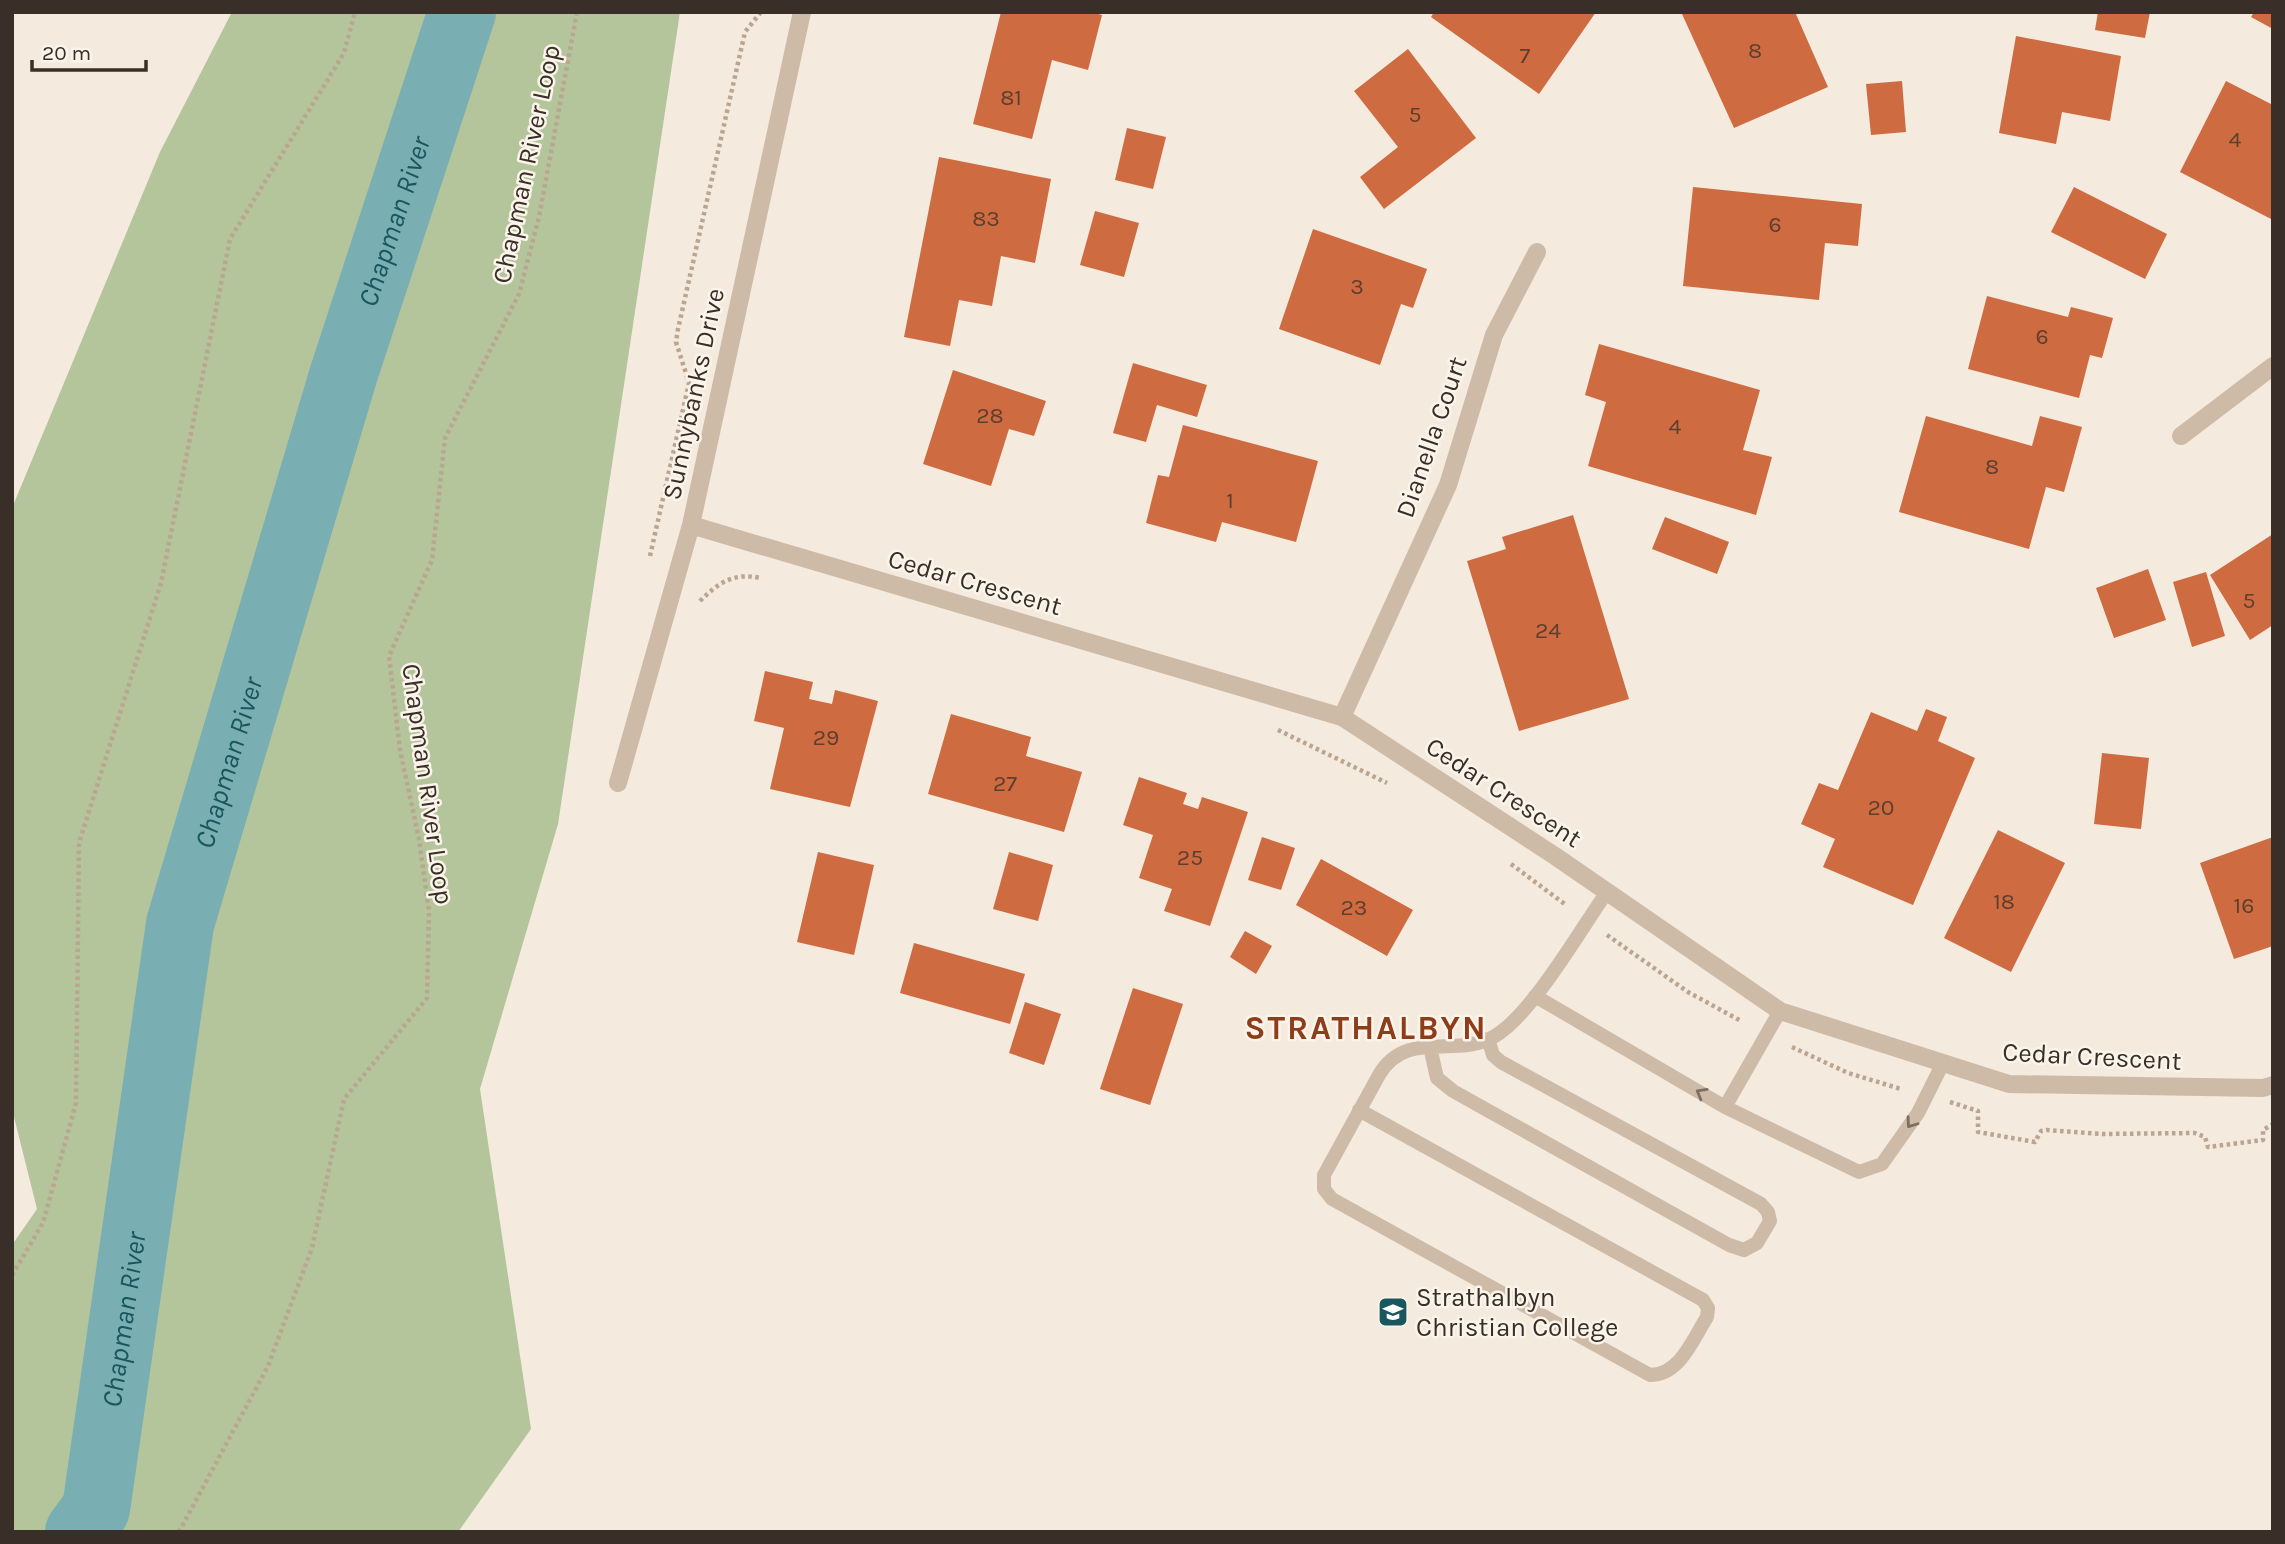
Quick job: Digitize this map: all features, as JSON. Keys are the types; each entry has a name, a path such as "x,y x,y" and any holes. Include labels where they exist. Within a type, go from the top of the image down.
{"street":[{"name":"Sunnybanks Drive","path":"618,783 691,525 802,12"},
{"name":"Dianella Court","path":"1342,718 1448,485 1494,335 1536,252"},
{"path":"2181,436 2273,366"},
{"name":"Cedar Crescent","path":"691,525 1342,718 1607,891 1780,1011 2009,1084 2263,1088 2273,1085"}],"lane":[{"path":"1359,1110 1703,1300 1708,1308 1707,1317 1674,1368 1663,1375 1650,1374 1332,1199 1324,1189 1324,1175 1359,1110 1387,1060 1409,1049 1488,1039 1517,1021 1607,891"},
{"path":"1535,996 1725,1107 1859,1172 1882,1164 1927,1097 1943,1063"},
{"path":"1725,1107 1780,1011"},
{"path":"1430,1047 1437,1078 1453,1091 1729,1245 1744,1250 1757,1243 1770,1221 1768,1212 1760,1204 1501,1062 1493,1055 1488,1039"}],"path":[{"path":"12,1275 44,1223 76,1103 79,843 161,583 230,239 344,53 355,12"},
{"name":"Chapman River Loop","path":"179,1532 268,1366 312,1248 344,1099 427,998 429,911 419,839 400,750 389,656 432,560 445,438 519,294 539,217 578,12"},
{"path":"647,568 689,383 676,342 678,329 745,32 761,12"},
{"path":"697,604 729,578 748,575 765,579"},
{"path":"1271,728 1394,787"},
{"path":"1506,860 1688,992 1766,1035 1848,1073 1978,1111 1978,1132 2035,1142 2041,1131 2047,1130 2102,1134 2195,1133 2205,1137 2208,1147 2263,1140 2263,1130 2273,1124"}],"green space":[{"path":"232,12 680,12 558,824 480,1089 531,1429 458,1532 12,1532 12,1245 37,1209 12,1109 12,508 160,152"}],"building":[{"path":"1001,12 1091,12 1102,15 1088,70 1052,60 1032,139 973,124"},
{"path":"1434,12 1596,12 1539,94 1431,17"},
{"path":"1795,12 1828,87 1734,128 1682,14"},
{"path":"2098,12 2150,12 2145,38 2095,30"},
{"path":"2254,12 2273,12 2273,29 2251,17"},
{"path":"2016,36 2121,56 2110,121 2062,112 2056,144 1999,133"},
{"path":"1408,49 1476,138 1384,209 1360,177 1398,147 1354,91"},
{"path":"1902,81 1906,132 1871,135 1866,84"},
{"path":"2226,81 2273,105 2273,220 2180,172"},
{"path":"1127,128 1166,137 1153,189 1115,180"},
{"path":"939,157 1051,179 1035,263 1001,256 992,306 959,300 950,346 904,337"},
{"path":"1693,187 1862,204 1858,246 1825,243 1819,300 1683,286"},
{"path":"2074,187 2167,234 2145,279 2051,232"},
{"path":"1095,211 1139,223 1124,277 1080,265"},
{"path":"1313,229 1427,269 1413,308 1401,304 1380,365 1279,329"},
{"path":"1987,296 2068,317 2071,307 2113,318 2102,358 2090,355 2079,398 1968,369"},
{"path":"1599,344 1760,390 1743,450 1772,457 1756,515 1588,466 1606,402 1585,395"},
{"path":"1133,363 1207,385 1197,417 1157,405 1146,442 1113,433"},
{"path":"953,370 1046,401 1034,436 1009,429 991,486 923,464"},
{"path":"1926,416 2032,446 2040,416 2082,427 2064,492 2046,487 2029,549 1899,512"},
{"path":"1183,425 1318,461 1296,542 1222,522 1216,542 1146,523 1158,475 1169,477"},
{"path":"1573,515 1629,699 1519,731 1467,561 1506,549 1502,537"},
{"path":"1665,517 1729,542 1717,574 1652,549"},
{"path":"2273,534 2273,625 2250,640 2210,575"},
{"path":"2148,569 2166,620 2114,638 2096,588"},
{"path":"2206,572 2225,636 2192,647 2173,582"},
{"path":"765,671 813,682 809,699 832,704 835,690 878,701 850,807 770,789 784,728 754,721"},
{"path":"1926,709 1947,717 1938,741 1975,758 1913,905 1823,867 1835,839 1801,824 1819,783 1838,790 1871,712 1917,731"},
{"path":"951,714 1031,737 1026,756 1082,772 1064,832 928,794"},
{"path":"2102,753 2149,758 2141,829 2094,824"},
{"path":"1139,777 1187,793 1183,804 1198,809 1202,797 1248,812 1210,926 1164,911 1172,889 1139,878 1153,835 1123,825"},
{"path":"1998,830 2065,863 2011,972 1944,938"},
{"path":"1262,837 1295,848 1281,890 1248,880"},
{"path":"2273,837 2273,946 2234,959 2200,863"},
{"path":"818,852 874,865 854,955 797,942"},
{"path":"1009,852 1053,865 1038,921 993,909"},
{"path":"1321,859 1413,910 1387,956 1296,905"},
{"path":"1245,931 1272,946 1256,974 1230,957"},
{"path":"914,943 1025,974 1010,1024 900,993"},
{"path":"1133,988 1183,1004 1150,1105 1100,1089"},
{"path":"1025,1002 1061,1014 1044,1065 1009,1053"}],"waterway":[{"name":"Chapman River","path":"79,1532 96,1509 180,924 343,376 462,12"}],"place":[{"name":"Strathalbyn Christian College","path":"1393,1312"}],"district":[{"name":"STRATHALBYN","path":"1366,1027"}]}
